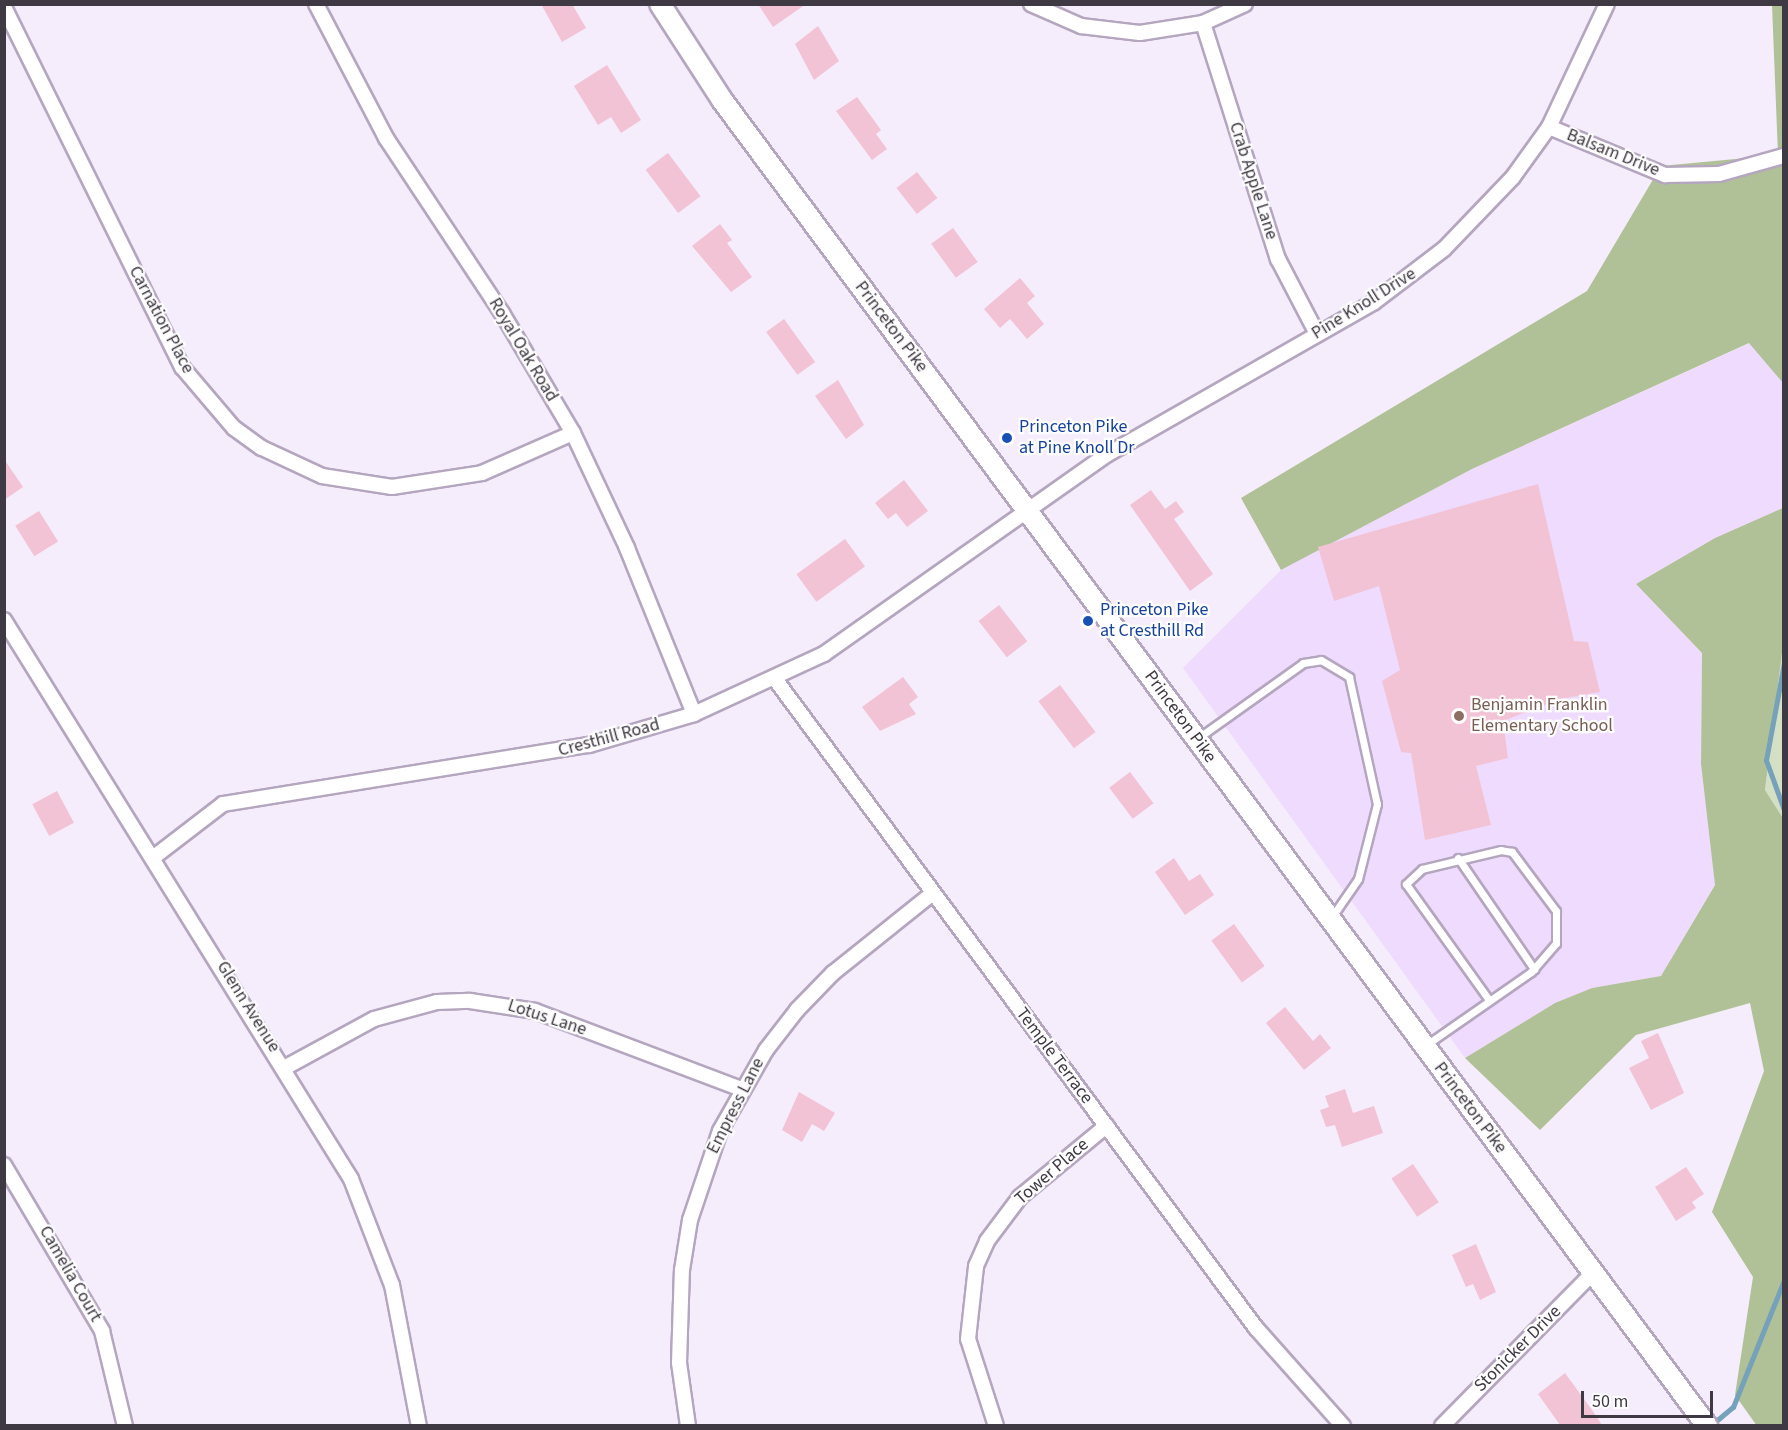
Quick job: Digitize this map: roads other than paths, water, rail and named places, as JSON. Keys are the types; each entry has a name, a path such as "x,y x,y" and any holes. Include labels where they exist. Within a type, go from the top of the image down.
{"main road":[{"name":"Princeton Pike","path":"660,4 722,100 1704,1422"}],"street":[{"name":"Royal Oak Road","path":"316,4 386,138 508,323 573,433 627,548 694,714"},
{"path":"1031,4 1110,32 1151,32 1203,23 1245,4"},
{"name":"Pine Knoll Drive","path":"1028,511 1162,419 1373,303 1444,249 1513,177 1549,127 1607,4"},
{"name":"Carnation Place","path":"4,7 182,367 234,428 289,463 322,476 392,488 472,476 573,433"},
{"name":"Crab Apple Lane","path":"1203,23 1278,259 1317,334"},
{"name":"Balsam Drive","path":"1549,127 1665,175 1719,174 1784,156"},
{"name":"Cresthill Road","path":"154,857 204,814 234,801 544,754 694,714 775,679 878,620 1028,511"},
{"name":"Glenn Avenue","path":"4,620 8,635 154,857 328,1134 376,1237 408,1346 419,1425"},
{"name":"Temple Terrace","path":"775,679 1256,1328 1343,1425"},
{"name":"Empress Lane","path":"688,1425 679,1364 682,1270 704,1171 741,1089 766,1050 826,980 933,892"},
{"name":"Lotus Lane","path":"286,1067 374,1019 437,1002 470,1001 535,1011 741,1089"},
{"name":"Tower Place","path":"996,1425 968,1339 976,1266 987,1241 1020,1197 1106,1126"},
{"name":"Camelia Court","path":"4,1165 102,1331 125,1425"},
{"name":"Stonicker Drive","path":"1442,1425 1593,1273"}],"lane":[{"path":"1196,739 1303,663 1321,660 1349,677 1377,804 1358,879 1330,920"},
{"path":"1424,1047 1534,969 1556,943 1556,911 1512,852 1458,858 1422,869 1406,884 1489,1000"},
{"path":"1458,858 1534,969"}],"waterway":[{"path":"1784,663 1766,760 1784,810"},
{"path":"1710,1426 1733,1407 1784,1280"}],"place":[{"name":"Princeton Pike at Pine Knoll Dr","path":"1007,438"},
{"name":"Princeton Pike at Cresthill Rd","path":"1088,621"},
{"name":"Benjamin Franklin Elementary School","path":"1459,716"}]}
